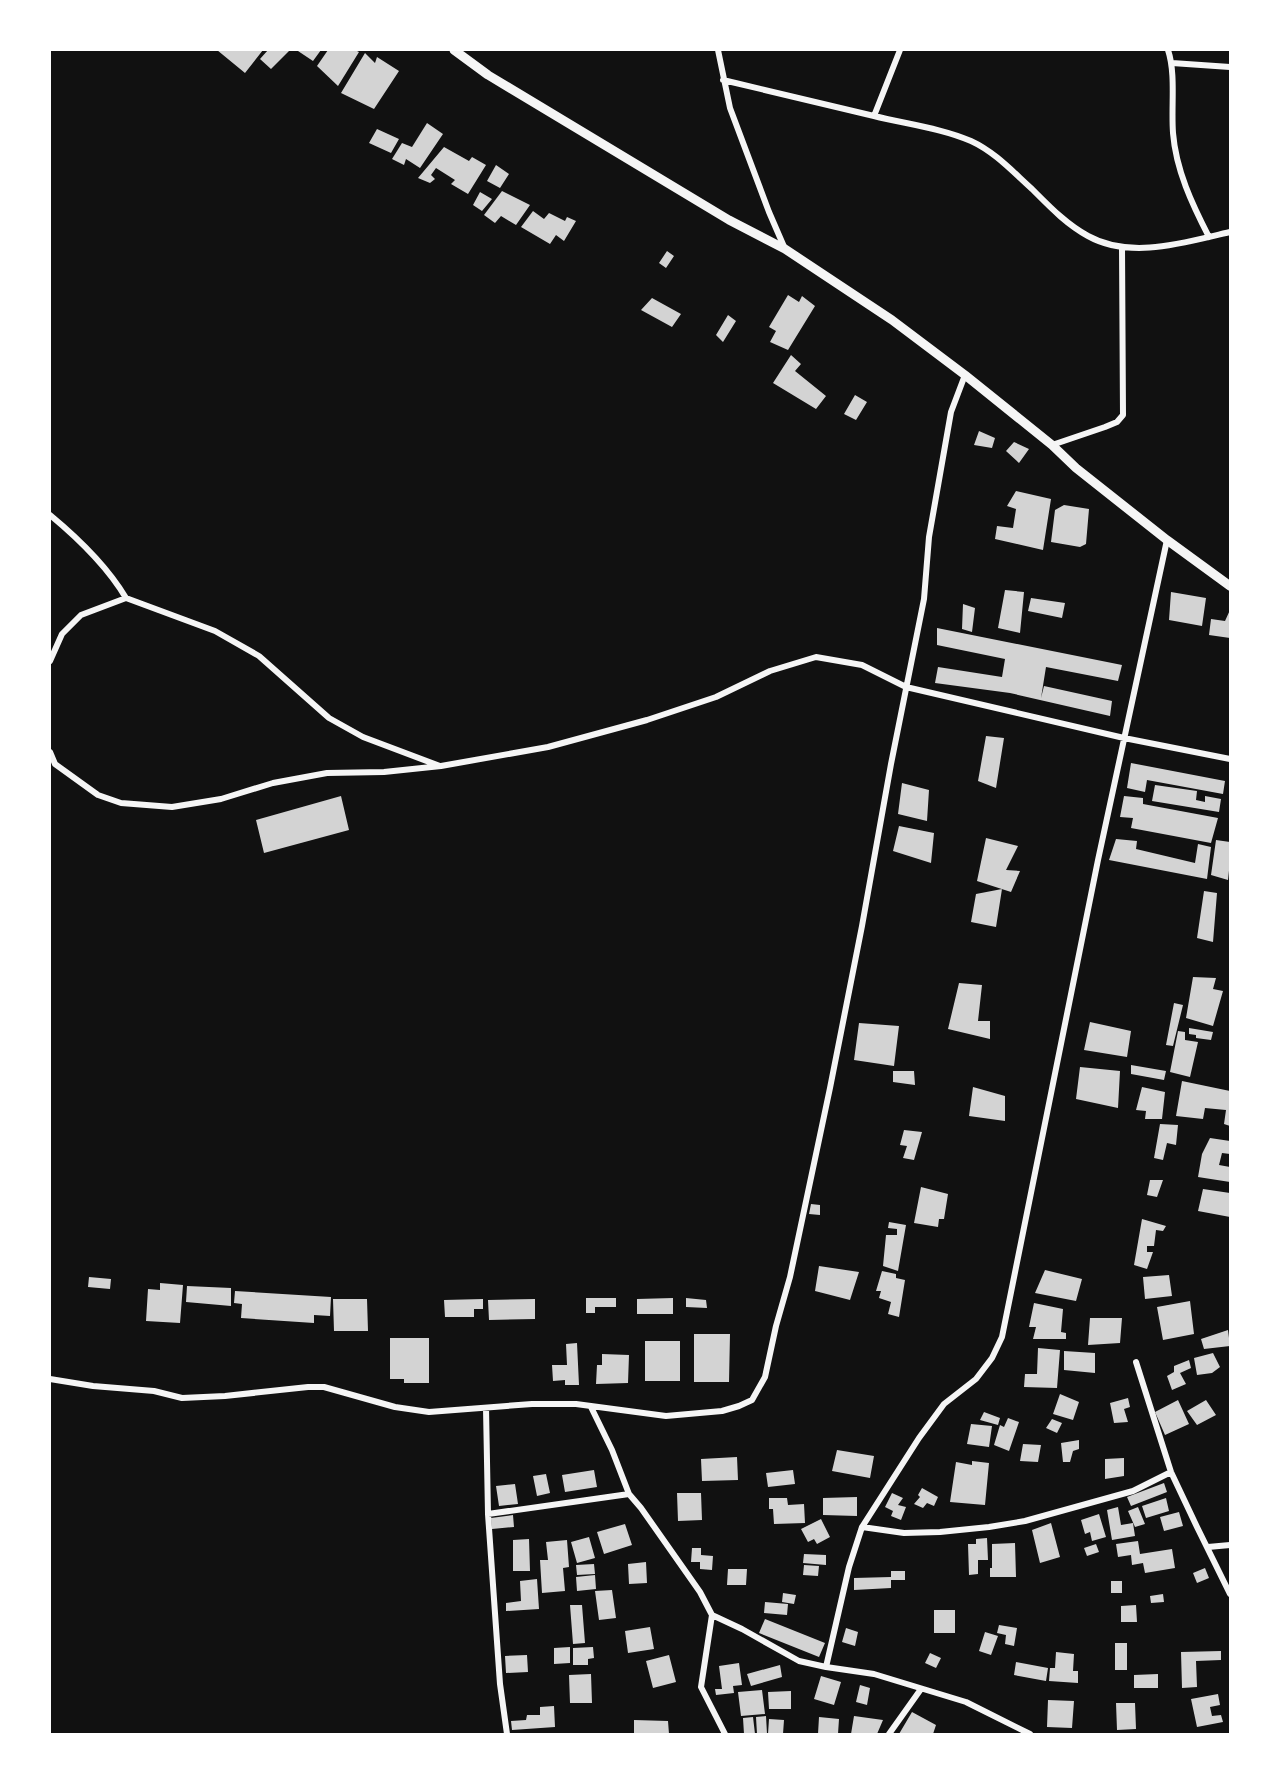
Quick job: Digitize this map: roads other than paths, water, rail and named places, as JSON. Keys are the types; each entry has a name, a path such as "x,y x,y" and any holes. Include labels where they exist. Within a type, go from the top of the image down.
{"street":[{"path":"454,50 488,75 729,220 785,249 892,320 1053,445 1076,468 1167,540 1230,586"},
{"path":"718,50 730,108 785,249"},
{"path":"874,116 900,50"},
{"path":"1168,50 1172,63 1173,135 1176,160 1195,209 1209,237"},
{"path":"1172,63 1230,67"},
{"path":"723,80 922,126 969,140 992,153 1061,218 1089,237 1122,247 1148,248 1230,232"},
{"path":"1053,445 1111,425 1123,415 1122,247"},
{"path":"50,1379 93,1386 154,1391 182,1398 324,1387 409,1410 429,1412 532,1404 576,1404 666,1416 722,1411 752,1400 765,1377 790,1277 830,1088 924,599 929,537 951,412 965,375"},
{"path":"50,515 114,577 126,598 215,631 259,656 329,718 363,737 441,766"},
{"path":"826,1668 849,1567 862,1527 919,1438 944,1404 976,1380 992,1358 1002,1337 1124,738 1167,540"},
{"path":"50,661 62,634 81,615 126,598"},
{"path":"50,752 54,764 98,795 121,803 172,807 221,799 273,783 327,773 384,772 441,766 548,747 716,697 770,671 816,657 862,665 906,687 1124,738 1230,759"},
{"path":"1136,1362 1172,1472 1230,1594"},
{"path":"591,1407 612,1449 628,1494 641,1508 700,1592 712,1615 701,1687 725,1734"},
{"path":"486,1408 488,1514 500,1684 507,1734"},
{"path":"862,1527 904,1533 940,1532 1016,1522 1133,1491 1172,1472"},
{"path":"488,1514 628,1494"},
{"path":"1208,1547 1230,1545"},
{"path":"712,1615 799,1661 826,1668 874,1674 966,1702 1030,1734"},
{"path":"889,1734 921,1689"}]}
